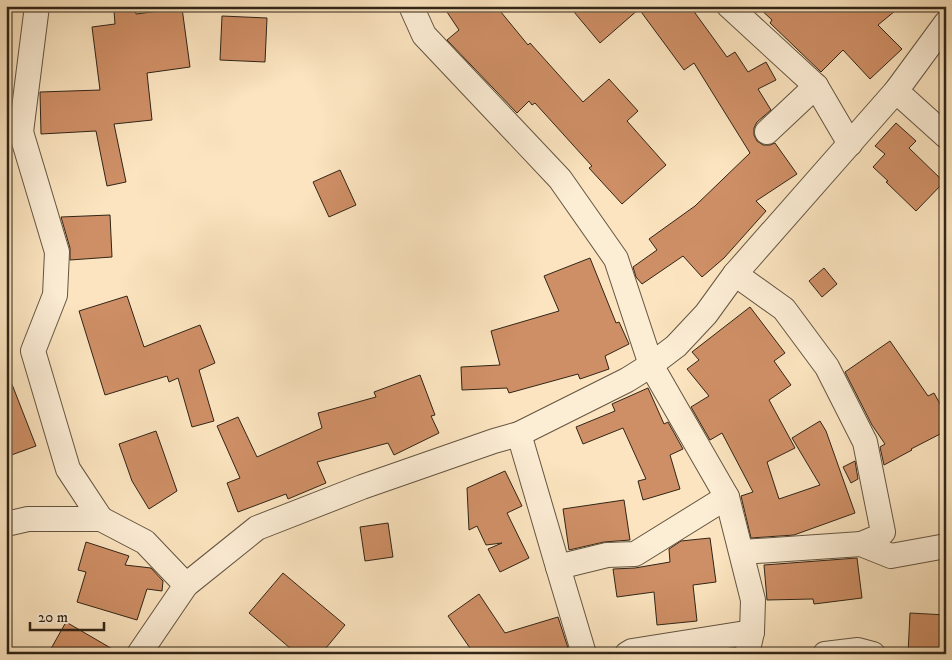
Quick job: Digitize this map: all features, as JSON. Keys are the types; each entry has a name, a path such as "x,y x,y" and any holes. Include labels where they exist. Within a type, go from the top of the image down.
{"street":[{"path":"36,6 14,129 57,252 55,295 33,351 68,469 101,519"},
{"path":"411,6 424,34 560,179 616,259 651,365 727,497 753,600 750,643 632,651 627,654"},
{"path":"729,6 816,86 850,144"},
{"path":"139,654 186,584 257,528 372,484 519,434 627,380 676,346 706,314 736,274 896,91 946,23"},
{"path":"767,132 816,86"},
{"path":"896,91 946,136"},
{"path":"736,274 784,309 827,367 865,442 883,532 878,537 861,544 742,552"},
{"path":"519,434 584,654"},
{"path":"558,568 607,555 635,554 727,497"},
{"path":"6,524 28,520 101,519 145,542 186,584"},
{"path":"861,544 891,556 946,546"},
{"path":"825,654 858,650 873,654"}],"building":[{"path":"443,6 496,6 528,45 530,43 583,102 609,79 638,111 627,121 666,165 622,204 589,168 592,166 535,103 532,105 529,101 517,113 447,40 459,30"},
{"path":"569,6 690,6 727,57 735,52 748,72 766,62 776,80 758,89 771,110 757,122 754,128 754,135 757,141 763,145 775,143 797,174 756,201 766,211 724,258 702,277 683,256 642,284 636,277 633,267 657,250 649,239 695,206 750,153 694,63 684,70 639,9 600,43"},
{"path":"757,6 901,6 878,25 902,49 870,79 843,50 821,72 770,23 772,20"},
{"path":"135,8 136,14 182,8 190,67 147,73 152,120 114,124 126,182 107,186 96,131 41,134 40,92 100,90 92,27 115,24 114,11"},
{"path":"222,16 267,18 265,62 220,60"},
{"path":"896,123 916,141 909,148 944,182 916,211 873,167 885,154 875,146"},
{"path":"340,170 356,205 329,217 313,182"},
{"path":"110,215 112,257 70,260 70,248 61,217"},
{"path":"590,258 616,323 619,322 629,344 605,356 609,369 580,379 578,374 509,393 507,388 462,390 461,367 500,365 491,331 559,311 544,276"},
{"path":"824,268 837,284 822,297 809,281"},
{"path":"127,296 144,347 200,325 215,363 199,370 214,421 192,427 178,378 169,382 167,376 105,395 79,311"},
{"path":"750,307 785,353 774,361 791,385 769,400 795,448 767,462 779,499 820,485 792,438 820,421 826,431 855,513 794,535 751,538 741,496 753,492 722,433 710,440 691,407 709,396 687,369 699,360 692,352"},
{"path":"890,341 928,396 934,393 946,415 946,431 884,465 880,447 885,444 872,425 845,372"},
{"path":"6,374 8,374 36,446 6,457"},
{"path":"420,375 435,415 431,416 439,433 394,455 388,443 317,462 326,483 288,499 286,494 238,512 227,483 240,478 217,426 238,417 257,457 322,428 318,413 376,397 374,392"},
{"path":"648,388 664,424 668,422 683,449 670,455 680,489 643,500 638,481 646,479 623,428 583,444 576,427 615,411 612,404"},
{"path":"156,431 177,491 149,509 132,481 119,444"},
{"path":"855,461 858,479 851,483 843,467"},
{"path":"505,471 522,506 507,513 529,558 500,572 488,549 502,543 486,545 477,526 469,530 467,488"},
{"path":"624,500 630,540 604,542 569,550 563,509"},
{"path":"388,523 393,557 365,561 360,527"},
{"path":"710,538 716,582 693,585 697,621 657,625 654,592 617,597 613,569 635,568 670,562 669,549 681,541"},
{"path":"86,542 129,556 125,565 151,568 163,581 162,591 147,589 137,620 77,602 86,572 78,570"},
{"path":"857,558 862,598 814,604 813,599 767,600 764,565"},
{"path":"283,573 345,625 321,654 297,654 249,613"},
{"path":"479,594 505,633 558,617 570,654 474,654 448,616"},
{"path":"910,613 946,615 946,654 908,654"},
{"path":"66,622 121,654 48,654"}]}
